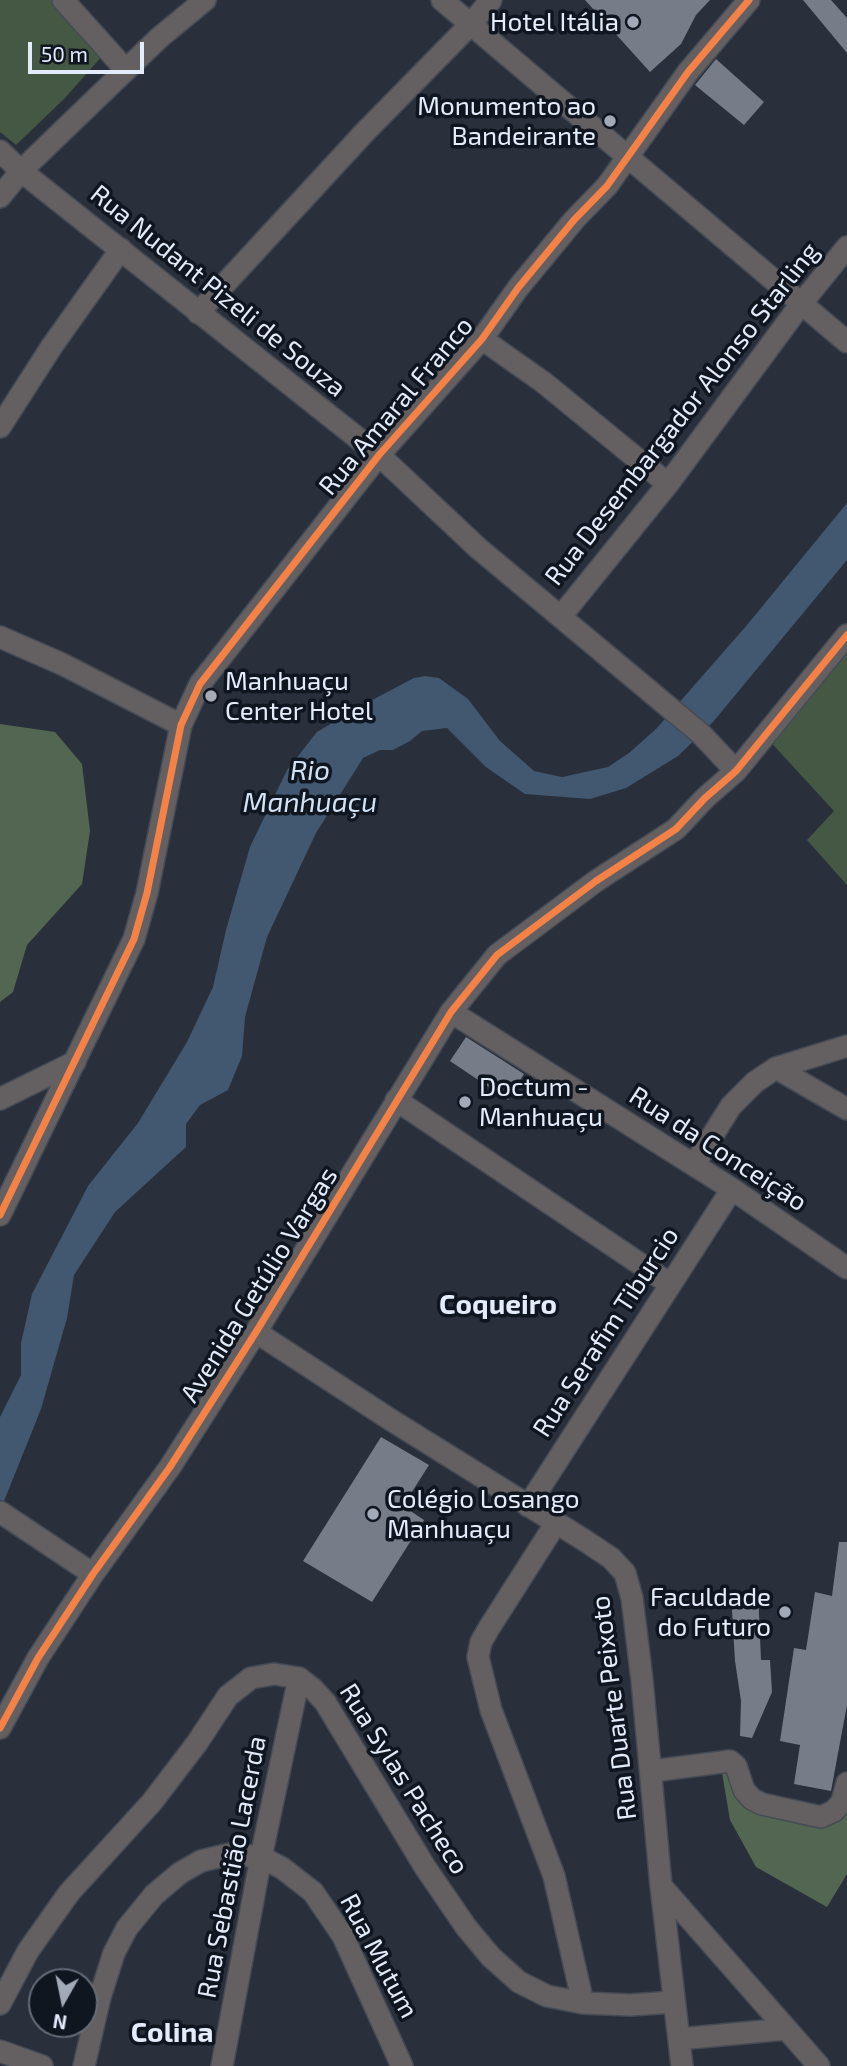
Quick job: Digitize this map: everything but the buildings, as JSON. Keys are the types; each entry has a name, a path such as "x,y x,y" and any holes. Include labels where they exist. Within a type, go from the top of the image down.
{"street":[{"path":"63,0 126,70"},
{"path":"0,197 21,171 126,70 205,0"},
{"path":"442,0 847,342"},
{"path":"198,313 491,0"},
{"name":"Rua Amaral Franco","path":"0,1215 134,939 147,893 181,725 200,684 379,455 482,339 518,288 629,156 688,72 749,0"},
{"name":"Rua Nudant Pizeli de Souza","path":"0,151 21,171 198,313 379,455 478,548 562,615 708,740 736,771"},
{"name":"Rua Desembargador Alonso Starling","path":"562,615 668,484 847,247"},
{"path":"0,427 52,346 121,249"},
{"path":"482,339 543,382 668,484"},
{"name":"Avenida Getúlio Vargas","path":"0,1728 38,1658 93,1574 170,1467 452,1013 497,955 596,881 676,829 705,798 736,771 847,635"},
{"path":"0,638 62,664 181,725"},
{"name":"Rua da Conceição","path":"452,1013 732,1189 847,1268"},
{"path":"694,1165 731,1106 755,1082 776,1068 847,1046"},
{"path":"0,1099 75,1062"},
{"path":"776,1068 847,1109"},
{"path":"396,1100 670,1284"},
{"name":"Rua Serafim Tiburcio","path":"528,1506 732,1189"},
{"name":"Rua Duarte Peixoto","path":"256,1332 611,1558 625,1573 632,1598 682,2066"},
{"path":"3,1513 93,1574"},
{"path":"556,1523 489,1628 481,1642 478,1657 491,1710 554,1876 583,2003"},
{"name":"Rua Sylas Pacheco","path":"0,2004 28,1951 69,1894 152,1802 197,1743 228,1696 251,1678 274,1674 299,1678 325,1702 425,1867 466,1927 491,1958 519,1982 547,1996 583,2003 630,2005 674,2002"},
{"name":"Rua Sebastião Lacerda","path":"222,2066 261,1857 299,1678"},
{"path":"652,1771 730,1761 736,1766 744,1790 752,1799 762,1804 821,1817 834,1811 842,1802 847,1783"},
{"path":"85,2066 100,1997 114,1953 127,1928 154,1895 180,1873 201,1861 230,1854 261,1857"},
{"name":"Rua Mutum","path":"261,1857 282,1868 313,1892 343,1936 402,2066"},
{"path":"661,1886 819,2066"},
{"path":"679,2039 786,2028"},
{"path":"0,2051 42,2066"}],"green space":[{"path":"0,0 54,0 103,55 65,98 16,145 0,132"},
{"path":"847,651 847,885 807,840 834,811 765,736"},
{"path":"0,724 55,732 82,764 90,831 82,884 27,945 13,992 0,1002"},
{"path":"720,1761 744,1789 820,1817 847,1783 847,1874 827,1907 756,1867 730,1820"}],"water":[{"name":"Rio Manhuaçu","path":"847,503 847,560 713,722 678,756 626,788 590,799 525,794 486,767 447,728 422,731 393,750 380,750 363,758 316,833 267,937 245,1017 242,1056 228,1090 200,1105 186,1124 186,1147 115,1212 74,1275 67,1318 41,1409 0,1511 0,1417 21,1375 21,1343 32,1294 88,1186 138,1123 187,1042 213,987 250,847 287,770 317,732 414,678 425,676 439,678 468,699 500,741 534,771 562,777 608,767 656,729 747,625"}],"cycle path":[{"path":"0,1215 134,939 147,893 181,725 200,684 379,455 482,339 518,288 574,220 607,186 688,72 749,0"},
{"path":"0,1728 38,1658 93,1574 170,1467 256,1332 451,1012 497,955 596,881 676,829 705,798 736,771 847,635"}],"place":[{"name":"Hotel Itália","path":"633,22"},
{"name":"Monumento ao Bandeirante","path":"610,121"},
{"name":"Manhuaçu Center Hotel","path":"211,696"},
{"name":"Doctum - Manhuaçu","path":"465,1102"},
{"name":"Colégio Losango Manhuaçu","path":"373,1514"},
{"name":"Faculdade do Futuro","path":"785,1612"}],"district":[{"name":"Coqueiro","path":"498,1305"},
{"name":"Colina","path":"172,2033"}]}
